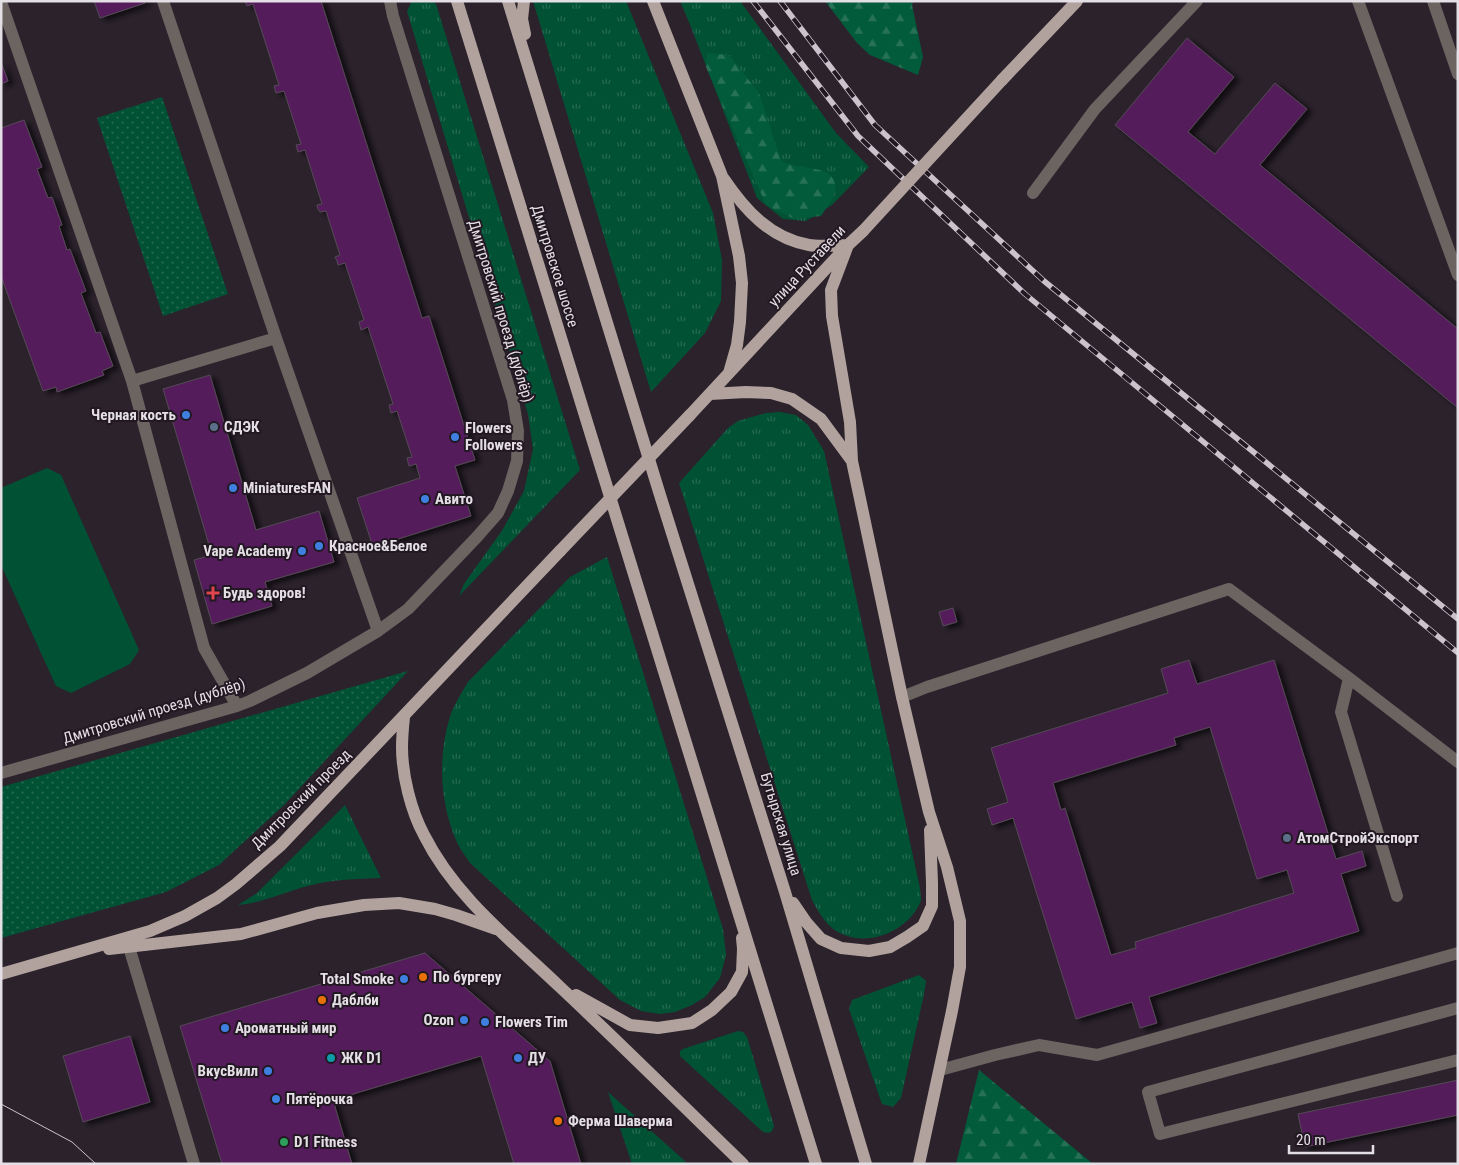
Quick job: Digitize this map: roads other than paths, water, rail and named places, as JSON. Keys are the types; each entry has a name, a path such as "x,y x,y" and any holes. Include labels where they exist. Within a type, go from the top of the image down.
{"main road":[{"name":"Дмитровское шоссе","path":"457,1 740,916"},
{"path":"508,1 533,83"},
{"path":"524,1 522,19 533,83"},
{"path":"653,1 722,176 742,283 737,344 729,373"},
{"name":"улица Руставели","path":"560,552 1077,1"},
{"name":"Бутырская улица","path":"533,83 785,892 866,1164"},
{"path":"722,176 741,203 776,233 791,241 811,245 848,244 831,290 831,298 832,316 850,422 852,461 902,698 929,812 947,867 960,921 960,967 919,1164"},
{"path":"710,394 771,393 792,399 821,419 852,461"},
{"name":"Дмитровский проезд","path":"1,974 150,931 185,916 217,898 236,884 280,846 560,552"},
{"path":"404,717 402,748 405,775 413,808 423,834 437,858 461,890 498,930 559,986 743,1164"},
{"path":"785,892 806,922 821,939 842,948 869,951 890,947 908,938 923,926 932,906 929,812"},
{"path":"77,952 242,934 317,913 364,905 399,903 435,909 498,930"},
{"path":"559,986 630,1025 658,1028 692,1022 712,1010 731,992 742,972 743,949 740,916"},
{"path":"740,916 816,1164"}],"street":[{"path":"163,1 276,338 378,631"},
{"name":"Дмитровский проезд (дублёр)","path":"1,773 237,706 308,673 378,631 408,609 498,513 508,491 517,461 518,438 513,400 396,26 390,1"},
{"path":"1033,193 1095,109 1197,1"},
{"path":"1358,1 1458,275"},
{"path":"1433,1 1458,74"},
{"path":"1,2 132,381 204,648 237,706"},
{"path":"132,381 276,338"},
{"path":"902,698 927,687 1228,589 1349,678 1458,762"},
{"path":"1349,678 1341,712 1397,896"},
{"path":"129,947 194,1164"},
{"path":"940,1070 1040,1045 1096,1055 1458,952"},
{"path":"1458,1008 1148,1092 1160,1134 1458,1060"}],"tram line":[{"path":"1,1104 72,1142 96,1164"}],"railway":[{"path":"753,1 858,136 1025,294 1458,653"},
{"path":"780,1 875,125 1044,281 1458,619"}],"place":[{"name":"Черная кость","path":"186,415"},
{"name":"СДЭК","path":"214,427"},
{"name":"Flowers Followers","path":"455,437"},
{"name":"MiniaturesFAN","path":"233,488"},
{"name":"Авито","path":"425,499"},
{"name":"Красное&Белое","path":"319,546"},
{"name":"Vape Academy","path":"302,551"},
{"name":"Будь здоров!","path":"213,593"},
{"name":"АтомСтройЭкспорт","path":"1287,838"},
{"name":"По бургеру","path":"423,977"},
{"name":"Total Smoke","path":"404,979"},
{"name":"Даблби","path":"322,1000"},
{"name":"Ozon","path":"464,1020"},
{"name":"Flowers Tim","path":"485,1022"},
{"name":"Ароматный мир","path":"225,1028"},
{"name":"ЖК D1","path":"331,1058"},
{"name":"ДУ","path":"518,1058"},
{"name":"ВкусВилл","path":"268,1071"},
{"name":"Пятёрочка","path":"276,1099"},
{"name":"Ферма Шаверма","path":"558,1121"},
{"name":"D1 Fitness","path":"284,1142"}]}
